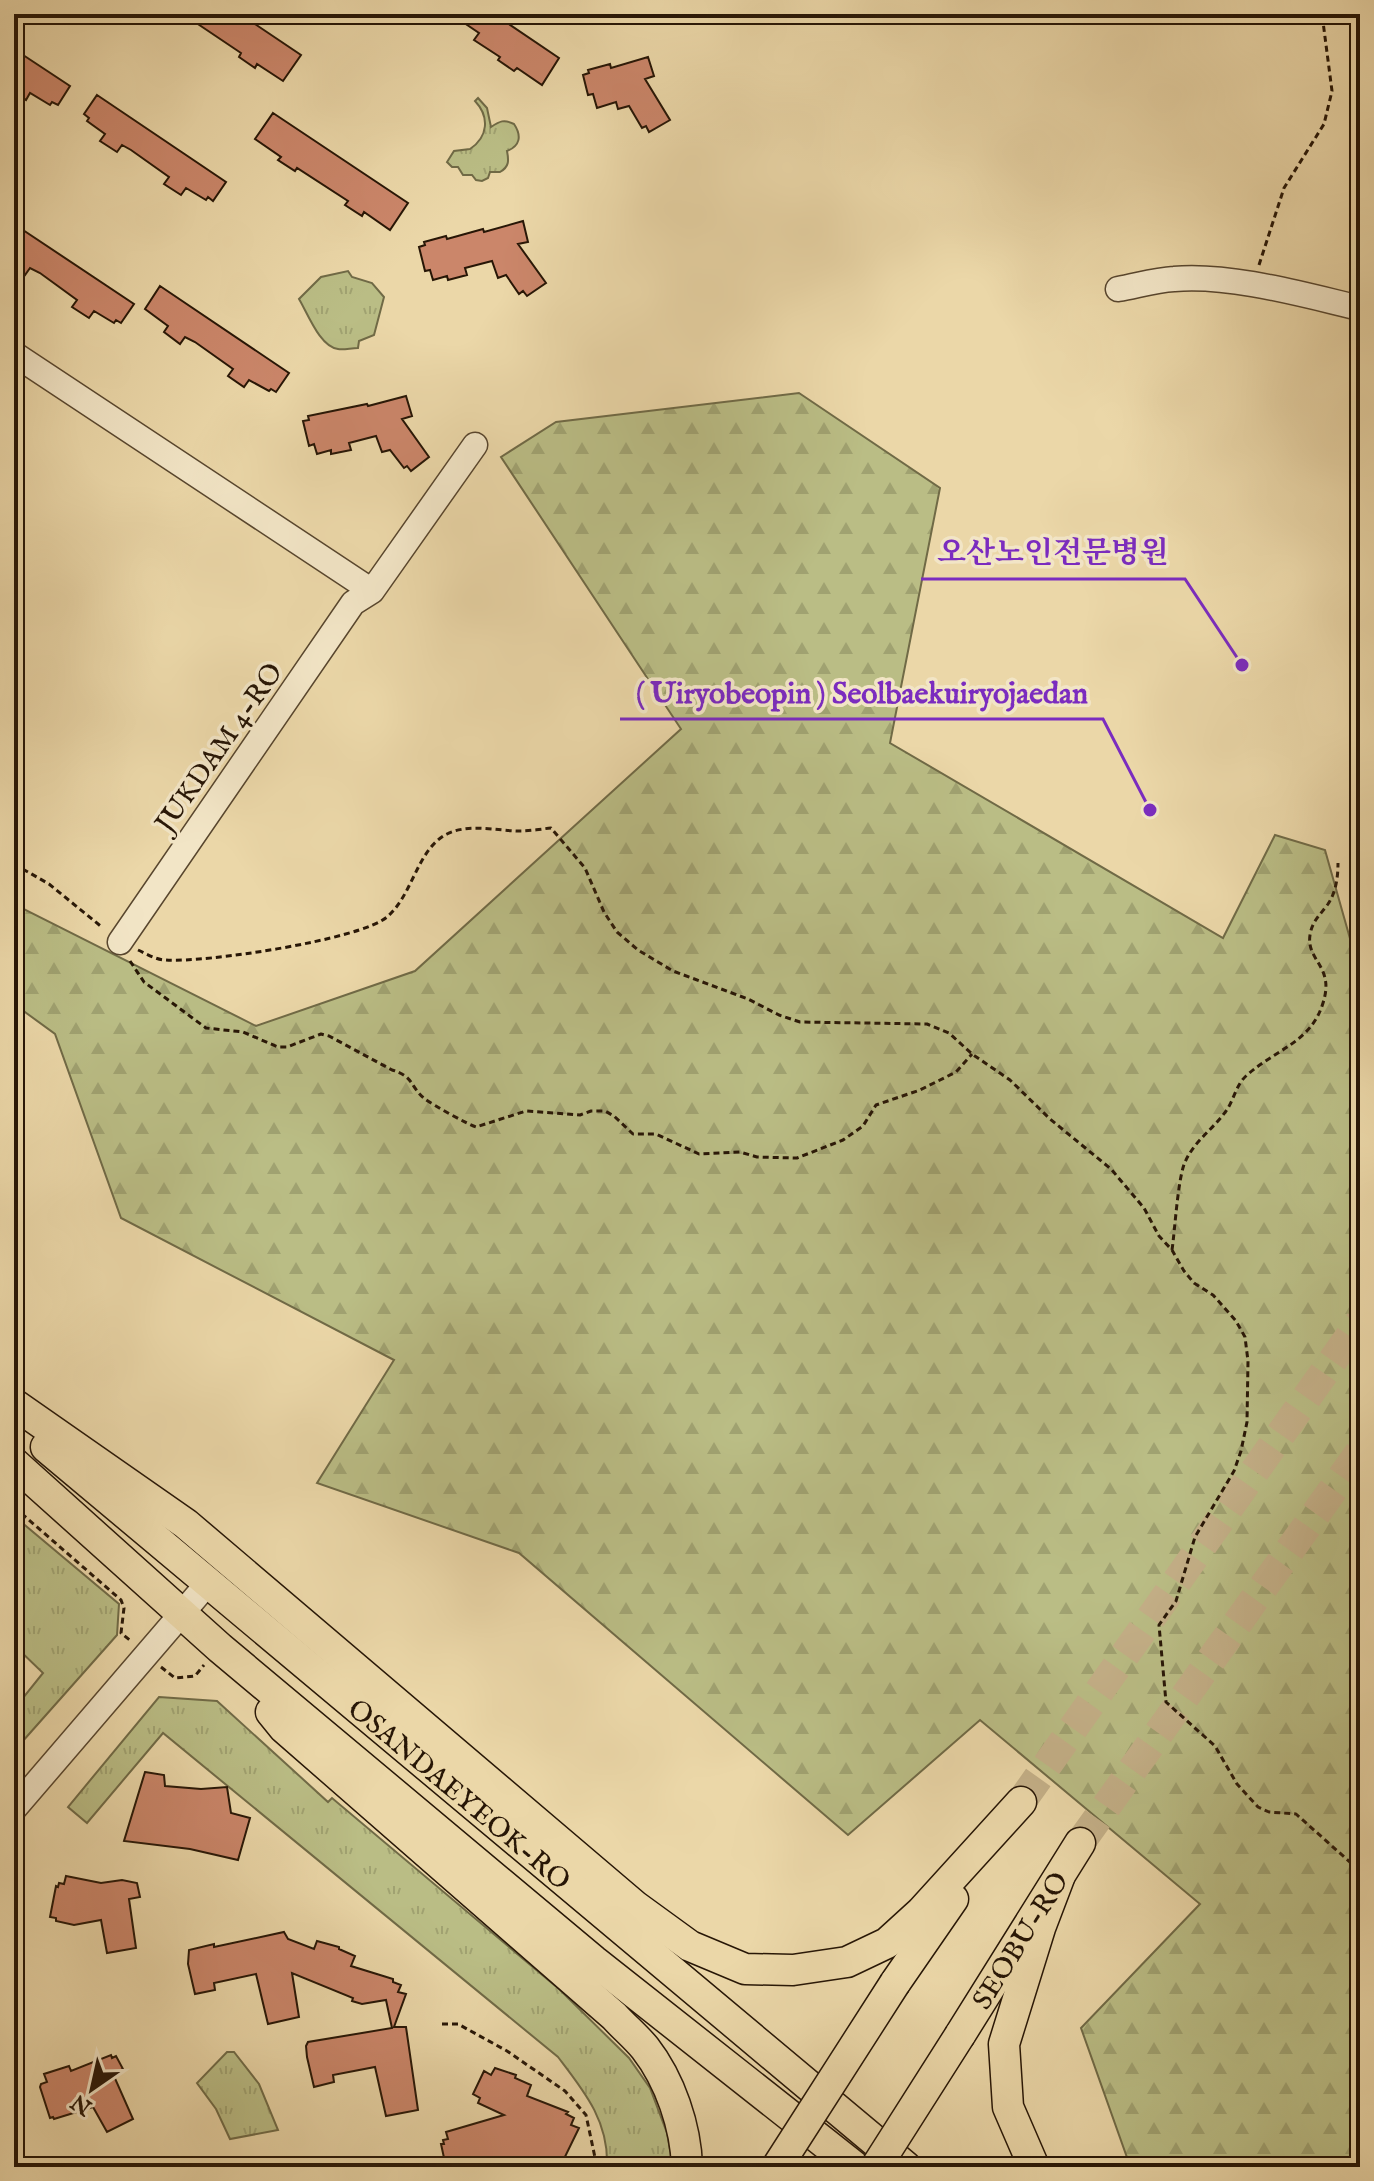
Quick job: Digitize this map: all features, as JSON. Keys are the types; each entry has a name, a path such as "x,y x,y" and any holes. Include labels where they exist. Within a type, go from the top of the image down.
{"main road":[{"path":"14,1404 186,1524 635,1906 690,1946 745,1969 793,1970 847,1962 887,1943 921,1912 1021,1802 895,1983 777,2167"},
{"name":"OSANDAEYEOK-RO","path":"14,1421 906,2167"},
{"name":"OSANDAEYEOK-RO","path":"14,1463 220,1648 594,1961 855,2167"},
{"path":"220,1648 284,1728 582,1987 646,2049 665,2081 680,2123 687,2167"},
{"name":"SEOBU-RO","path":"876,2167 1080,1843"},
{"path":"1034,2167 1008,2107 1004,2044 1059,1878"}],"street":[{"path":"1118,289 1174,279 1221,281 1294,292 1360,308"},
{"path":"14,354 372,591"},
{"name":"JUKDAM 4-RO","path":"120,942 353,603 372,591 475,445"},
{"path":"14,1809 208,1583"}],"path":[{"path":"1252,286 1284,188 1324,124 1332,91 1322,14"},
{"path":"14,864 49,884 120,942 161,960 196,961 364,930 388,917 411,885 433,843 450,832 488,828 520,831 551,828 585,868 604,912 617,932 638,950 673,971 800,1022 887,1022 937,1027 949,1033 972,1054 1010,1080 1050,1119 1111,1169 1144,1208 1184,1271 1194,1283 1213,1295 1245,1337 1250,1381 1241,1451 1234,1471 1195,1537 1176,1601 1159,1625 1166,1702 1215,1746 1237,1784 1258,1807 1269,1812 1296,1814 1360,1871"},
{"path":"1172,1250 1184,1162 1203,1135 1227,1110 1243,1079 1304,1036 1318,1019 1325,1000 1326,979 1323,967 1310,950 1309,938 1316,918 1335,891 1338,863"},
{"path":"120,942 144,982 206,1028 243,1032 278,1047 287,1047 321,1034 329,1036 392,1070 404,1073 412,1079 425,1099 476,1127 526,1111 580,1115 605,1111 633,1134 656,1134 699,1154 740,1152 757,1157 797,1158 843,1140 863,1126 876,1105 920,1090 956,1072 972,1054"},
{"path":"14,1507 121,1600 124,1608 121,1633"},
{"path":"175,1678 195,1676"},
{"path":"442,2024 458,2024 507,2051 565,2091 586,2115 597,2167"}],"green space":[{"path":"478,98 487,108 491,127 502,121 511,122 519,136 515,146 507,151 507,166 500,172 490,172 488,178 482,181 472,175 463,175 458,167 452,167 447,162 454,151 470,149 483,133 485,120 475,101"},
{"path":"348,271 352,277 372,283 384,297 374,335 359,341 358,348 338,349 320,336 299,299 321,277"},
{"path":"799,393 940,488 890,743 1223,938 1275,835 1325,850 1360,974 1360,2167 1132,2167 1081,2028 1200,1904 980,1720 848,1835 519,1553 317,1483 394,1360 121,1218 55,1034 14,1004 14,904 256,1026 415,971 681,729 501,457 556,422"},
{"path":"14,1516 119,1604 117,1635 14,1751 14,1709 43,1673 14,1645"},
{"path":"159,1697 217,1701 328,1802 332,1798 559,1989 629,2058 650,2088 667,2133 673,2167 607,2167 607,2150 599,2121 558,2057 163,1733 87,1823 68,1807"},
{"path":"227,2052 234,2052 259,2084 278,2130 230,2139 216,2109 197,2083"}],"building":[{"path":"183,14 240,14 301,55 283,81 257,64 255,68 239,57 241,53"},
{"path":"451,14 494,14 559,58 542,85 517,68 514,71 498,60 500,57 474,40 479,33"},
{"path":"14,49 70,86 58,105 52,102 50,105 30,93 26,100 14,92"},
{"path":"648,57 654,76 645,79 670,120 649,132 646,126 642,128 629,106 618,109 616,102 597,108 593,94 588,95 583,75 589,73 588,70 610,64 611,68"},
{"path":"97,95 226,182 213,201 186,188 181,195 164,184 169,177 131,150 122,145 117,152 100,141 105,134 87,121 89,118 84,114"},
{"path":"273,113 408,203 390,230 364,212 362,216 345,205 348,201 297,168 295,171 278,160 281,157 255,139"},
{"path":"523,221 528,242 518,244 546,283 527,296 523,291 519,294 506,275 498,278 492,261 465,268 467,275 448,280 447,276 433,280 430,270 425,271 419,247 425,245 424,242 483,229 484,232"},
{"path":"14,224 134,304 121,323 116,320 114,323 94,311 89,318 72,307 77,300 40,273 30,268 25,275 14,267"},
{"path":"160,286 289,373 276,392 249,380 244,387 228,376 233,369 195,342 185,337 180,344 164,332 168,326 145,309"},
{"path":"406,396 412,416 402,419 429,457 411,471 407,466 404,468 390,450 382,452 376,436 349,443 351,450 331,454 331,450 317,454 314,444 309,446 303,421 309,420 308,416"},
{"path":"145,1772 164,1775 165,1786 201,1789 227,1787 231,1813 250,1818 238,1860 190,1849 124,1841"},
{"path":"66,1876 101,1883 122,1880 137,1883 140,1897 129,1899 136,1948 107,1953 101,1920 74,1925 50,1917 56,1886 64,1884"},
{"path":"284,1932 288,1939 314,1949 317,1941 339,1947 355,1956 351,1966 393,1979 401,1985 398,1992 406,1994 394,2027 406,2027 418,2110 386,2116 375,2067 333,2075 334,2082 314,2087 307,2057 308,2042 392,2028 386,2000 362,2004 292,1973 299,2017 268,2024 256,1974 214,1983 215,1990 195,1994 188,1964 189,1950"},
{"path":"111,2055 112,2058 116,2056 123,2069 113,2074 133,2119 107,2132 93,2107 50,2118 40,2087 47,2082 44,2074 69,2066 71,2071"},
{"path":"495,2068 516,2075 515,2078 531,2085 527,2096 568,2112 566,2114 574,2118 571,2125 579,2128 560,2167 446,2167 441,2144 448,2139 446,2132 504,2115 478,2103 480,2098 473,2094 484,2071 491,2075"}],"tunnel":[{"path":"1021,1802 1360,1322"},
{"path":"1080,1843 1360,1452"}],"place":[{"name":"오산노인전문병원","path":"1242,665"},
{"name":"( Uiryobeopin ) Seolbaekuiryojaedan","path":"1150,810"}]}
